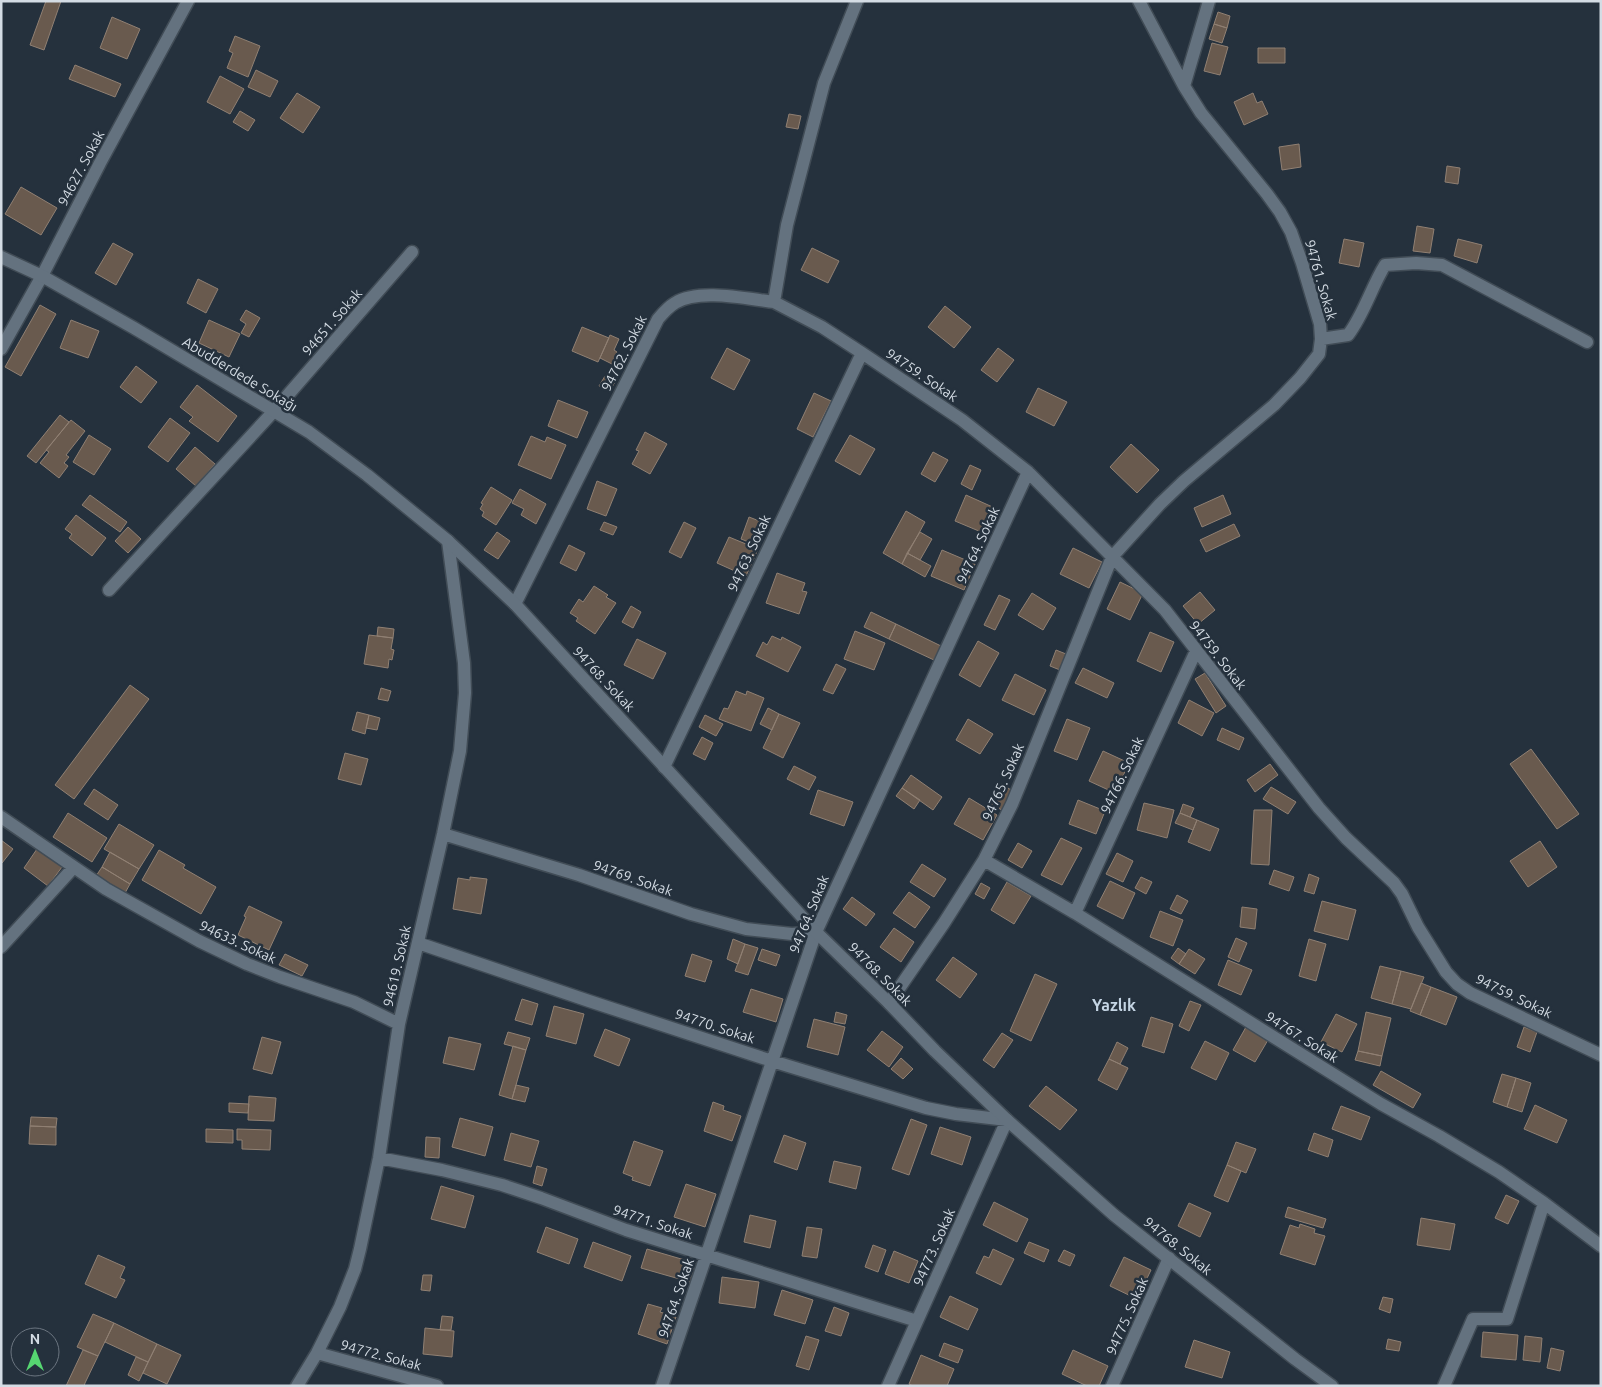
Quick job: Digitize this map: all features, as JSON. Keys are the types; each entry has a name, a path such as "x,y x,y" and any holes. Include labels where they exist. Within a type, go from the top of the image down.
{"street":[{"name":"94627. Sokak","path":"1,349 42,276 100,163 188,1"},
{"path":"774,302 785,234 824,82 857,1"},
{"name":"94761. Sokak","path":"1112,557 1160,504 1184,481 1274,405 1300,378 1319,354 1321,339 1320,324 1291,232 1267,194 1201,113 1184,86 1139,1"},
{"path":"1184,86 1209,1"},
{"name":"94651. Sokak","path":"109,590 274,411 412,252"},
{"name":"Abudderdede Sokağı","path":"1,257 42,276 134,328 309,432 448,540"},
{"path":"1321,339 1348,335 1358,321 1374,283 1385,265 1416,263 1442,265 1587,342"},
{"name":"94762. Sokak","path":"515,604 658,319 676,302 689,297 722,296 774,302"},
{"name":"94759. Sokak","path":"774,302 822,327 862,353 962,420 1028,472 1165,610 1319,808 1346,838 1394,883 1402,894 1434,954 1457,984 1470,993 1601,1055"},
{"name":"94763. Sokak","path":"664,767 862,353"},
{"name":"94764. Sokak","path":"662,1386 816,932 1028,472"},
{"name":"94768. Sokak","path":"448,540 515,604 816,932 1007,1120 1114,1215 1295,1359 1332,1386"},
{"name":"94619. Sokak","path":"298,1386 340,1307 355,1269 379,1158 399,1024 443,834 460,751 465,693 461,640 448,540"},
{"name":"94765. Sokak","path":"889,1003 944,924 984,860 1012,804 1112,557"},
{"name":"94766. Sokak","path":"1076,913 1196,651"},
{"name":"94633. Sokak","path":"1,817 129,903 199,941 247,964 280,977 354,1002 399,1024"},
{"name":"94769. Sokak","path":"443,834 579,875 691,914 746,928 792,934 816,932"},
{"name":"94767. Sokak","path":"984,860 1076,913 1381,1104 1499,1172 1601,1246"},
{"path":"1,947 74,867"},
{"name":"94770. Sokak","path":"418,943 772,1061 926,1108 956,1114 1007,1120"},
{"name":"94773. Sokak","path":"888,1386 1007,1120"},
{"name":"94771. Sokak","path":"379,1158 442,1170 502,1186 541,1198 626,1230 917,1321"},
{"path":"1444,1386 1473,1319 1507,1319 1544,1203"},
{"name":"94775. Sokak","path":"1112,1386 1169,1258"},
{"name":"94772. Sokak","path":"317,1353 437,1386"}],"building":[{"path":"46,1 61,1 44,50 30,45"},
{"path":"1218,12 1230,16 1227,28 1214,24"},
{"path":"112,17 140,29 127,59 100,48"},
{"path":"1214,24 1227,28 1222,43 1209,39"},
{"path":"235,36 260,46 248,77 227,68 233,53 229,51"},
{"path":"1212,43 1228,47 1220,75 1204,71"},
{"path":"1258,48 1285,48 1285,63 1258,63"},
{"path":"75,65 121,84 115,97 69,79"},
{"path":"256,70 278,81 270,97 248,87"},
{"path":"220,76 244,89 230,114 207,102"},
{"path":"297,93 320,107 303,133 280,118"},
{"path":"1253,93 1257,103 1262,101 1268,114 1244,125 1234,102"},
{"path":"240,111 255,120 248,131 233,122"},
{"path":"789,114 801,116 798,129 786,127"},
{"path":"1299,144 1301,167 1282,170 1279,147"},
{"path":"1447,166 1460,168 1458,184 1445,182"},
{"path":"21,187 57,208 41,235 5,214"},
{"path":"1417,226 1434,229 1430,253 1413,251"},
{"path":"1344,239 1364,243 1359,267 1339,263"},
{"path":"1458,239 1482,245 1477,263 1454,256"},
{"path":"113,243 133,254 116,285 95,273"},
{"path":"812,248 839,261 828,283 801,270"},
{"path":"198,279 218,289 206,313 187,303"},
{"path":"40,305 56,314 21,376 5,367"},
{"path":"945,306 971,327 954,348 928,327"},
{"path":"246,310 260,318 249,337 241,333 246,324 240,320"},
{"path":"71,320 99,331 88,358 60,348"},
{"path":"209,320 240,334 229,357 199,343"},
{"path":"582,327 609,338 598,362 572,351"},
{"path":"610,335 619,339 614,350 617,352 612,364 600,358"},
{"path":"727,348 750,360 734,390 711,378"},
{"path":"998,348 1014,360 997,382 981,370"},
{"path":"136,366 157,382 141,403 120,387"},
{"path":"605,376 615,382 609,392 599,386"},
{"path":"197,385 237,416 218,442 189,421 193,417 180,407"},
{"path":"1038,388 1067,402 1054,426 1026,412"},
{"path":"814,393 831,401 813,437 797,429"},
{"path":"558,400 588,412 577,438 548,426"},
{"path":"60,415 69,422 36,463 27,456"},
{"path":"170,418 190,433 168,462 148,447"},
{"path":"71,420 85,431 66,455 69,457 64,463 68,466 59,478 40,463 49,452 46,450"},
{"path":"645,432 667,444 650,474 632,464 639,451 636,450"},
{"path":"89,435 111,449 94,475 73,462"},
{"path":"850,435 875,449 860,475 835,461"},
{"path":"531,436 545,442 547,437 566,445 551,479 518,465"},
{"path":"1131,444 1159,470 1137,493 1110,467"},
{"path":"195,447 215,464 196,486 176,469"},
{"path":"933,452 948,460 935,482 921,474"},
{"path":"970,465 981,470 972,490 961,484"},
{"path":"597,481 617,489 606,516 587,509"},
{"path":"491,487 512,500 496,525 482,516 484,512 480,509 483,504 481,503"},
{"path":"520,489 546,504 536,524 521,515 524,509 512,503"},
{"path":"90,495 127,522 120,532 82,505"},
{"path":"966,495 997,509 986,534 955,521"},
{"path":"1223,495 1231,514 1202,527 1194,508"},
{"path":"906,511 925,522 902,564 883,553"},
{"path":"76,515 106,538 92,556 69,538 72,534 65,529"},
{"path":"749,517 767,524 759,546 741,539"},
{"path":"604,522 617,527 613,535 600,530"},
{"path":"684,522 696,528 681,558 669,552"},
{"path":"1234,524 1240,536 1206,552 1200,540"},
{"path":"128,527 141,539 128,553 115,541"},
{"path":"497,532 510,541 498,559 484,550"},
{"path":"920,532 932,539 920,560 907,553"},
{"path":"729,537 758,549 746,576 717,563"},
{"path":"569,545 585,553 576,571 560,563"},
{"path":"1073,548 1102,562 1089,588 1060,574"},
{"path":"942,550 975,564 964,590 931,576"},
{"path":"907,553 931,566 925,577 902,564"},
{"path":"777,573 805,583 802,591 807,592 799,614 766,603"},
{"path":"1120,582 1143,593 1130,620 1107,609"},
{"path":"594,586 616,603 595,634 576,621 578,618 570,613 579,599 583,602"},
{"path":"1200,592 1215,610 1198,624 1183,606"},
{"path":"1032,593 1056,608 1043,630 1018,615"},
{"path":"999,595 1010,600 995,630 984,625"},
{"path":"631,606 641,612 633,628 622,622"},
{"path":"871,612 896,624 889,639 864,627"},
{"path":"896,624 941,646 934,660 889,639"},
{"path":"378,627 394,629 393,638 377,636"},
{"path":"855,631 885,643 874,670 844,659"},
{"path":"1150,632 1174,642 1161,672 1137,661"},
{"path":"369,635 393,638 391,649 394,650 392,660 389,659 388,668 364,664"},
{"path":"772,636 781,640 782,637 801,647 788,672 756,656 763,642 767,645"},
{"path":"637,639 666,653 653,679 624,665"},
{"path":"978,641 999,653 980,687 959,675"},
{"path":"1056,650 1066,654 1060,670 1050,666"},
{"path":"836,664 846,669 833,694 823,690"},
{"path":"1083,668 1114,683 1107,698 1075,683"},
{"path":"1205,673 1226,706 1216,713 1195,679"},
{"path":"1015,674 1046,690 1034,715 1002,700"},
{"path":"130,685 149,699 74,799 55,785"},
{"path":"381,688 391,691 388,701 378,699"},
{"path":"736,691 746,695 747,691 764,698 751,731 719,719 724,708 728,709"},
{"path":"1189,700 1214,713 1202,736 1178,723"},
{"path":"768,708 779,714 772,730 760,724"},
{"path":"357,712 369,715 365,734 352,730"},
{"path":"779,714 800,723 783,758 763,748"},
{"path":"369,715 380,718 377,730 366,728"},
{"path":"705,715 723,724 716,736 699,727"},
{"path":"968,719 993,734 980,754 956,740"},
{"path":"1067,719 1090,728 1077,760 1054,751"},
{"path":"1222,728 1244,738 1239,750 1217,740"},
{"path":"702,737 713,743 705,760 693,754"},
{"path":"1531,749 1579,814 1557,829 1510,764"},
{"path":"1103,751 1129,763 1115,793 1089,781"},
{"path":"345,753 368,759 361,785 338,779"},
{"path":"1270,764 1278,775 1255,792 1247,780"},
{"path":"794,766 816,777 809,790 787,779"},
{"path":"911,775 942,797 933,810 902,788"},
{"path":"1001,784 1013,791 1002,810 990,804"},
{"path":"1271,787 1296,802 1288,814 1263,799"},
{"path":"902,788 920,800 914,809 896,796"},
{"path":"94,789 118,805 108,820 84,804"},
{"path":"818,790 853,802 844,826 810,814"},
{"path":"969,798 997,815 983,840 954,824"},
{"path":"1078,800 1105,811 1096,834 1069,824"},
{"path":"1144,803 1174,810 1167,838 1137,830"},
{"path":"1183,804 1194,808 1190,817 1180,813"},
{"path":"1254,810 1272,810 1269,865 1251,864"},
{"path":"68,813 107,838 92,862 53,837"},
{"path":"1180,813 1197,820 1193,830 1175,823"},
{"path":"1197,820 1219,829 1210,851 1188,842"},
{"path":"119,824 154,845 139,869 104,849"},
{"path":"1061,838 1082,848 1062,885 1041,875"},
{"path":"1,840 13,849 2,863 1,862"},
{"path":"1540,841 1557,867 1528,887 1510,861"},
{"path":"1018,843 1032,851 1022,868 1008,860"},
{"path":"37,849 62,867 48,886 24,868"},
{"path":"159,850 185,865 183,868 216,887 201,914 142,880"},
{"path":"110,852 139,869 130,884 102,867"},
{"path":"1117,853 1133,861 1123,882 1106,874"},
{"path":"922,864 946,879 934,897 910,882"},
{"path":"102,867 130,884 125,893 96,876"},
{"path":"1274,870 1294,877 1289,891 1269,884"},
{"path":"1309,874 1319,878 1314,894 1304,891"},
{"path":"470,877 487,879 481,914 453,909 458,878 470,880"},
{"path":"1141,877 1152,882 1146,894 1135,888"},
{"path":"1110,881 1135,893 1123,919 1097,906"},
{"path":"1007,882 1031,896 1014,924 991,910"},
{"path":"981,883 990,888 984,899 975,894"},
{"path":"909,892 930,907 915,928 893,913"},
{"path":"1177,895 1188,901 1181,914 1170,909"},
{"path":"852,897 875,914 866,926 843,909"},
{"path":"1322,901 1356,910 1348,940 1314,931"},
{"path":"249,906 282,922 269,950 238,935"},
{"path":"1242,907 1257,909 1255,929 1240,927"},
{"path":"1160,911 1183,920 1173,946 1150,937"},
{"path":"894,928 914,942 901,962 880,947"},
{"path":"1236,938 1247,943 1239,962 1228,957"},
{"path":"733,939 745,944 738,964 727,959"},
{"path":"1309,939 1326,944 1316,981 1299,976"},
{"path":"745,944 758,948 748,975 735,971"},
{"path":"1178,948 1186,954 1179,964 1171,958"},
{"path":"762,949 780,955 776,966 758,960"},
{"path":"1189,949 1205,959 1195,974 1179,964"},
{"path":"285,954 308,965 302,976 279,965"},
{"path":"692,954 712,961 705,982 685,976"},
{"path":"953,957 977,974 960,998 936,980"},
{"path":"1228,960 1252,970 1241,995 1218,985"},
{"path":"1380,966 1401,971 1392,1004 1371,998"},
{"path":"1401,971 1424,977 1411,1009 1392,1004"},
{"path":"1035,974 1057,984 1031,1041 1010,1031"},
{"path":"1421,983 1431,987 1420,1015 1410,1011"},
{"path":"1431,987 1457,997 1446,1025 1420,1015"},
{"path":"751,989 783,999 776,1022 743,1012"},
{"path":"522,999 538,1004 532,1025 515,1020"},
{"path":"1190,1001 1201,1005 1189,1031 1179,1026"},
{"path":"554,1006 584,1014 576,1044 546,1036"},
{"path":"836,1012 847,1015 845,1024 834,1022"},
{"path":"1366,1012 1391,1018 1382,1056 1358,1051"},
{"path":"1336,1014 1357,1024 1342,1052 1321,1042"},
{"path":"1151,1017 1173,1024 1164,1053 1142,1046"},
{"path":"814,1019 845,1027 838,1055 807,1047"},
{"path":"1246,1027 1268,1040 1255,1062 1233,1050"},
{"path":"1524,1027 1537,1032 1530,1052 1517,1047"},
{"path":"605,1029 630,1039 619,1066 594,1056"},
{"path":"882,1031 903,1047 889,1067 867,1050"},
{"path":"508,1032 530,1038 526,1050 504,1044"},
{"path":"1002,1033 1013,1040 994,1068 983,1060"},
{"path":"262,1037 281,1042 272,1074 253,1069"},
{"path":"449,1037 481,1044 474,1070 443,1063"},
{"path":"1205,1041 1229,1053 1216,1080 1191,1068"},
{"path":"1117,1042 1128,1048 1120,1064 1109,1059"},
{"path":"513,1046 526,1050 512,1099 499,1095"},
{"path":"1358,1051 1382,1056 1380,1066 1355,1060"},
{"path":"901,1058 913,1069 903,1079 891,1069"},
{"path":"1109,1059 1128,1068 1117,1090 1098,1080"},
{"path":"1381,1071 1421,1094 1413,1108 1373,1085"},
{"path":"1502,1074 1516,1078 1507,1107 1493,1102"},
{"path":"1516,1078 1531,1083 1522,1112 1507,1107"},
{"path":"516,1085 529,1088 525,1102 512,1099"},
{"path":"1046,1086 1077,1110 1060,1130 1029,1106"},
{"path":"249,1096 276,1098 274,1121 248,1120"},
{"path":"713,1102 724,1106 723,1110 741,1116 732,1141 704,1131"},
{"path":"229,1103 249,1104 248,1113 229,1112"},
{"path":"1535,1105 1567,1120 1557,1143 1524,1129"},
{"path":"1341,1106 1370,1117 1361,1140 1332,1129"},
{"path":"31,1117 57,1118 56,1127 30,1126"},
{"path":"460,1118 493,1127 485,1156 452,1147"},
{"path":"911,1119 927,1125 909,1175 892,1169"},
{"path":"30,1126 56,1127 56,1145 29,1144"},
{"path":"940,1127 971,1137 962,1165 931,1154"},
{"path":"206,1129 233,1130 233,1143 206,1142"},
{"path":"237,1129 271,1130 270,1150 242,1149 242,1140 237,1140"},
{"path":"511,1133 539,1141 531,1167 504,1160"},
{"path":"1314,1133 1333,1140 1328,1157 1308,1150"},
{"path":"784,1135 806,1143 797,1170 774,1162"},
{"path":"426,1137 440,1138 439,1158 425,1157"},
{"path":"634,1141 663,1151 650,1186 632,1180 633,1177 623,1173"},
{"path":"1236,1142 1256,1149 1246,1173 1227,1165"},
{"path":"834,1161 861,1167 856,1189 829,1182"},
{"path":"1227,1165 1241,1171 1228,1202 1214,1196"},
{"path":"537,1166 547,1169 542,1186 533,1183"},
{"path":"686,1184 716,1194 705,1227 674,1217"},
{"path":"441,1186 474,1196 465,1228 431,1219"},
{"path":"1506,1195 1519,1201 1508,1224 1495,1218"},
{"path":"994,1202 1028,1219 1017,1242 983,1225"},
{"path":"1189,1203 1211,1213 1200,1237 1178,1226"},
{"path":"1288,1207 1326,1219 1323,1228 1285,1217"},
{"path":"750,1215 776,1221 770,1248 744,1242"},
{"path":"1421,1218 1455,1224 1450,1250 1417,1245"},
{"path":"1300,1224 1315,1229 1314,1233 1325,1236 1315,1265 1280,1254 1290,1225 1299,1228"},
{"path":"546,1227 578,1239 569,1264 537,1252"},
{"path":"807,1227 822,1229 817,1258 802,1256"},
{"path":"593,1242 631,1256 622,1281 584,1267"},
{"path":"1029,1242 1049,1250 1044,1262 1024,1253"},
{"path":"873,1245 886,1250 878,1272 865,1267"},
{"path":"647,1249 695,1263 690,1282 641,1268"},
{"path":"993,1249 1014,1259 1001,1285 976,1273 984,1256 989,1258"},
{"path":"1064,1250 1075,1255 1070,1266 1058,1261"},
{"path":"894,1251 918,1261 909,1283 885,1274"},
{"path":"98,1255 125,1267 120,1278 125,1280 116,1298 85,1284"},
{"path":"1124,1257 1151,1270 1137,1299 1110,1286"},
{"path":"423,1275 432,1275 430,1291 421,1290"},
{"path":"722,1277 759,1282 755,1308 719,1303"},
{"path":"782,1290 813,1300 805,1324 774,1315"},
{"path":"950,1296 978,1309 968,1330 940,1317"},
{"path":"1383,1297 1393,1299 1390,1313 1379,1309"},
{"path":"648,1304 662,1308 660,1312 676,1317 667,1344 638,1334"},
{"path":"834,1307 849,1313 841,1336 825,1331"},
{"path":"93,1314 114,1323 98,1356 77,1347"},
{"path":"442,1316 453,1317 451,1330 440,1330"},
{"path":"114,1323 157,1344 148,1362 105,1342"},
{"path":"425,1328 454,1331 452,1357 423,1354"},
{"path":"1483,1332 1518,1335 1516,1360 1481,1357"},
{"path":"806,1336 819,1340 809,1370 796,1366"},
{"path":"1525,1336 1542,1338 1540,1362 1523,1360"},
{"path":"1388,1339 1401,1342 1399,1351 1386,1349"},
{"path":"1194,1340 1230,1352 1222,1378 1185,1367"},
{"path":"944,1343 963,1350 958,1363 939,1356"},
{"path":"157,1344 181,1355 167,1384 143,1373"},
{"path":"1551,1348 1564,1351 1560,1371 1547,1368"},
{"path":"83,1350 98,1356 84,1386 66,1386"},
{"path":"1073,1350 1108,1366 1099,1386 1087,1386 1062,1374"},
{"path":"921,1355 954,1369 947,1386 913,1386 909,1384"},
{"path":"136,1357 148,1362 139,1381 128,1375"}],"district":[{"name":"Yazlık","path":"1114,1005"}]}
